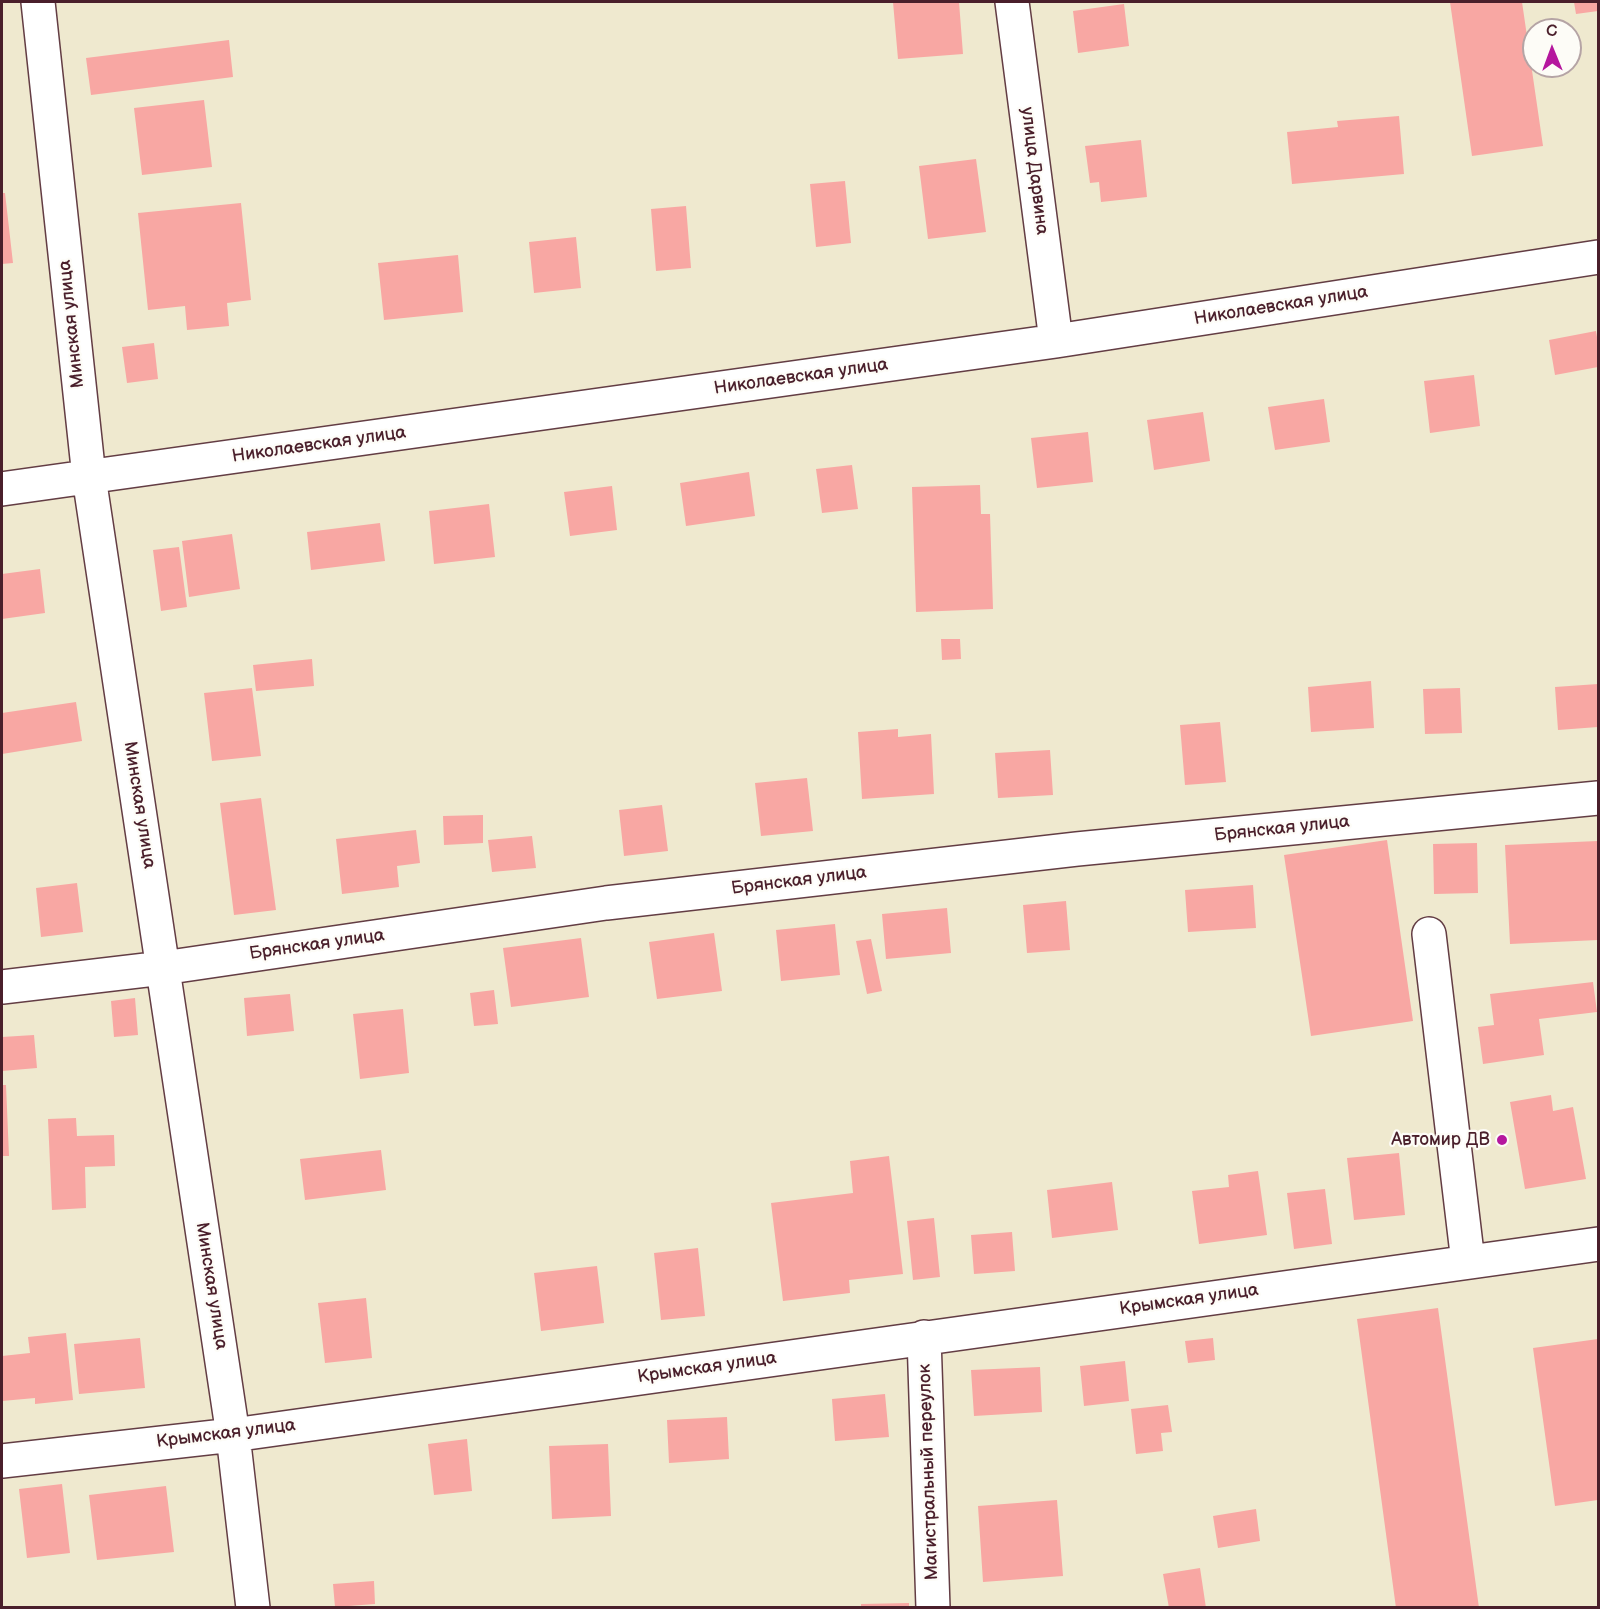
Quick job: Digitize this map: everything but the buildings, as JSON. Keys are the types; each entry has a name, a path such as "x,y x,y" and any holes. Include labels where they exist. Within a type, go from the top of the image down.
{"street":[{"name":"Минская улица","path":"38,2 89,477 233,1435 253,1608"},
{"name":"улица Дарвина","path":"1012,2 1056,341"},
{"name":"Николаевская улица","path":"2,489 1056,341 1599,257"},
{"name":"Брянская улица","path":"2,987 163,968 606,903 1077,849 1599,798"},
{"path":"1429,934 1468,1262"},
{"name":"Крымская улица","path":"2,1461 233,1435 1599,1244"},
{"name":"Магистральный переулок","path":"924,1337 933,1608"}],"place":[{"name":"Автомир ДВ","path":"1502,1140"}]}
